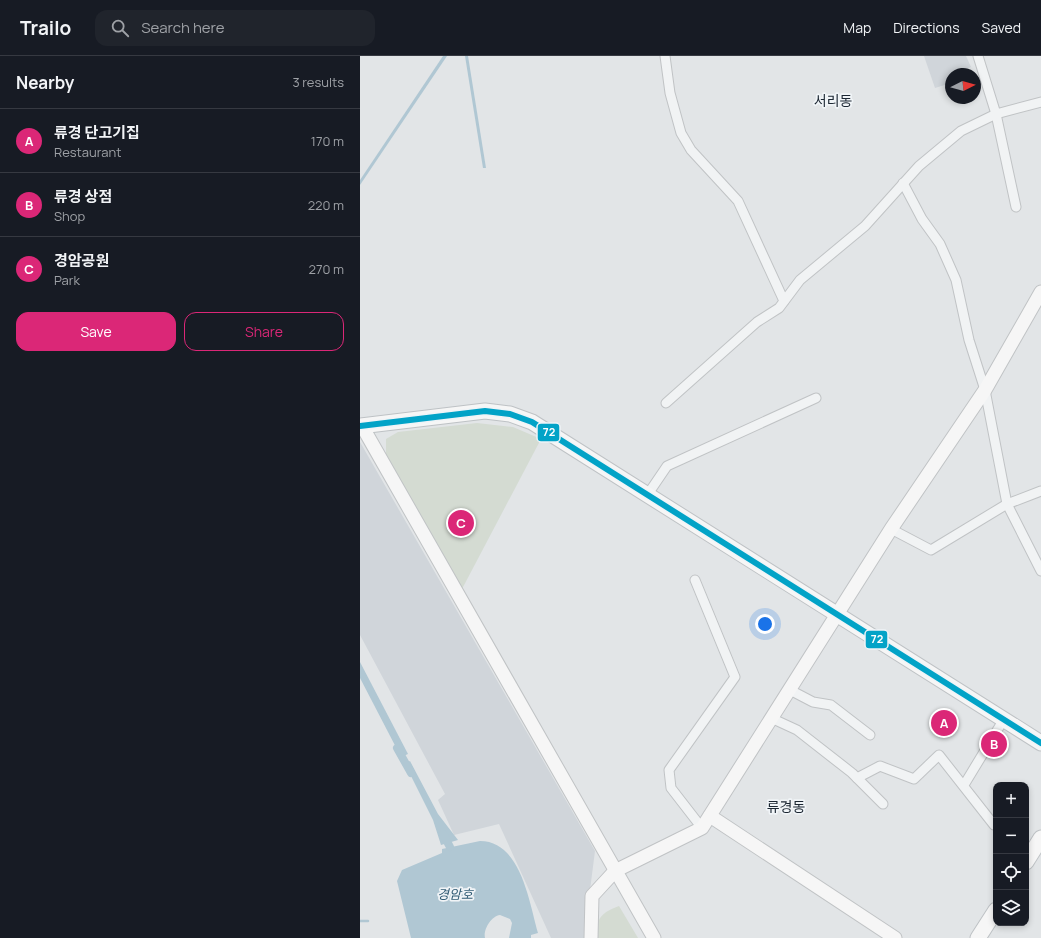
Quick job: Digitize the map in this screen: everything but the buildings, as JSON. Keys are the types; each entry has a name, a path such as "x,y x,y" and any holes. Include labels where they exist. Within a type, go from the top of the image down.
{"main road":[{"path":"361,426 485,411 510,414 532,422 1041,743"},
{"path":"1029,857 1041,838"},
{"path":"978,938 993,915"}],"street":[{"path":"665,56 670,93 681,133 691,150 738,202 784,301"},
{"path":"978,56 996,114 1016,207"},
{"path":"666,403 757,322 779,308 800,280 865,226 919,166 961,131 996,114 1041,102"},
{"path":"903,183 922,219 940,244 956,280 969,340 985,390 1007,504 1041,571"},
{"path":"591,938 592,896 615,871 702,828 891,529 985,390 1039,298"},
{"path":"648,494 667,466 816,398"},
{"path":"361,426 654,938"},
{"path":"891,529 931,550 1007,504 1041,491"},
{"path":"695,580 735,677 669,770 671,788 702,828"},
{"path":"790,690 813,702 831,705 870,734"},
{"path":"771,718 797,730 857,778 883,804"},
{"path":"964,785 1004,719"},
{"path":"857,778 880,766 914,779 939,755 993,824"},
{"path":"710,816 895,938"}],"shaded area":[{"path":"924,56 966,56 971,67 945,68 945,85 935,88"},
{"path":"477,423 513,427 541,439 462,589 386,456 386,439 398,432"},
{"path":"360,442 595,851 590,890 587,938 551,938 499,824 454,835 438,800 445,794 360,635"},
{"path":"619,906 638,938 595,938 597,925 601,917 608,911"}],"water":[{"path":"443,56 447,56 360,185 360,180"},
{"path":"465,56 468,56 486,168 483,168"},
{"path":"360,662 408,754 401,757 360,678"},
{"path":"410,761 438,814 458,840 441,845 433,820 405,764"},
{"name":"경암호","path":"480,841 494,844 505,851 514,862 527,890 538,933 531,935 531,938 509,938 512,923 510,919 500,915 494,918 486,927 485,938 411,938 397,881 402,870 442,853 442,849"}],"waterway":[{"path":"397,748 411,773"},
{"path":"443,834 450,847"},
{"path":"360,921 368,921"}],"transit line":[{"name":"72","path":"360,426 485,411 510,414 532,422 1041,743"}],"place":[{"name":"경암공원","path":"461,523"},
{"name":"류경 단고기집","path":"944,723"},
{"name":"류경 상점","path":"994,744"}],"district":[{"name":"서리동","path":"833,100"},
{"name":"류경동","path":"786,806"}]}
